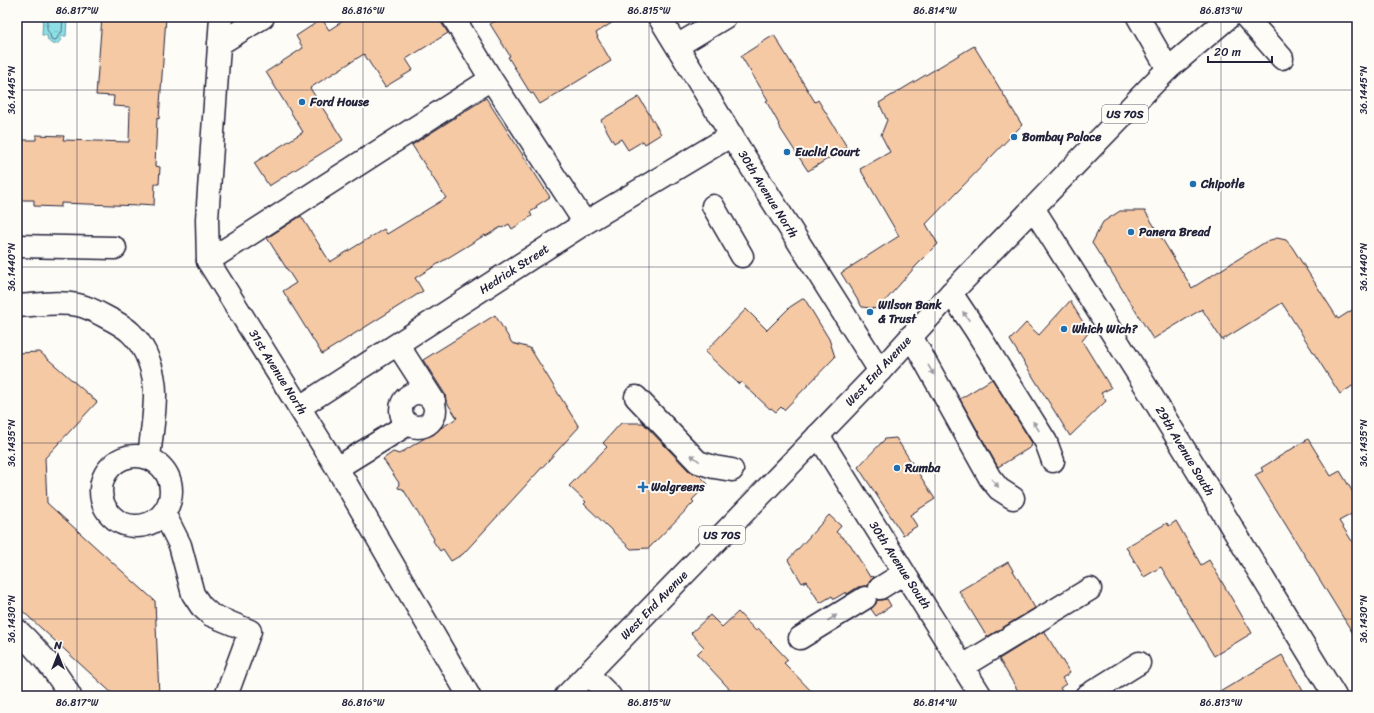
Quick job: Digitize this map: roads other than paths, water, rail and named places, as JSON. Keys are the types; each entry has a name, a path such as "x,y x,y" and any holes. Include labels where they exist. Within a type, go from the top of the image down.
{"street":[{"path":"208,261 207,219 221,17"},
{"path":"219,44 263,17"},
{"path":"453,17 491,79 584,223"},
{"name":"30th Avenue North","path":"659,17 880,371"},
{"path":"677,46 725,17"},
{"path":"1138,17 1168,69"},
{"name":"West End Avenue","path":"566,696 880,371 911,336 1033,208 1168,69 1229,17"},
{"path":"1246,17 1282,58"},
{"path":"208,261 491,79"},
{"name":"Hedrick Street","path":"300,407 398,345 584,223 732,135"},
{"path":"713,206 742,256"},
{"name":"29th Avenue South","path":"1033,208 1140,377 1335,696"},
{"path":"17,246 115,248"},
{"name":"31st Avenue North","path":"208,261 337,468 469,696"},
{"path":"951,294 975,329 1046,442 1053,461"},
{"path":"17,306 61,303 78,305 94,310 118,323 131,333 143,348 150,363 154,379 155,394 149,458"},
{"path":"911,336 990,478 999,489 1013,498"},
{"path":"337,468 408,424 404,420 401,410 402,404 407,397 414,393 422,393 430,396 434,402 398,345"},
{"path":"636,397 698,462 732,470"},
{"name":"30th Avenue South","path":"818,435 904,573 922,599 981,696"},
{"path":"137,456 149,458 159,464 167,473 171,484 172,496 168,508 161,517 151,523 140,526 129,526 118,522 109,514 103,505 101,494 102,482 106,472 114,463 125,458 137,456"},
{"path":"164,513 180,545 193,594 201,606 211,615 250,631 226,696"},
{"path":"800,638 904,573"},
{"path":"963,666 1090,589"},
{"path":"17,630 44,657 62,681 70,696"},
{"path":"1086,696 1139,663"},
{"path":"588,674 610,696"}],"water":[{"path":"43,17 67,17 66,36 62,36 61,40 56,44 49,41 47,35 42,35"}],"place":[{"name":"Ford House","path":"302,102"},
{"name":"Bombay Palace","path":"1014,137"},
{"name":"Euclid Court","path":"787,152"},
{"name":"Chipotle","path":"1193,184"},
{"name":"Panera Bread","path":"1131,232"},
{"name":"Wilson Bank & Trust","path":"870,312"},
{"name":"Which Wich?","path":"1064,329"},
{"name":"Rumba","path":"897,468"},
{"name":"Walgreens","path":"643,487"}]}
